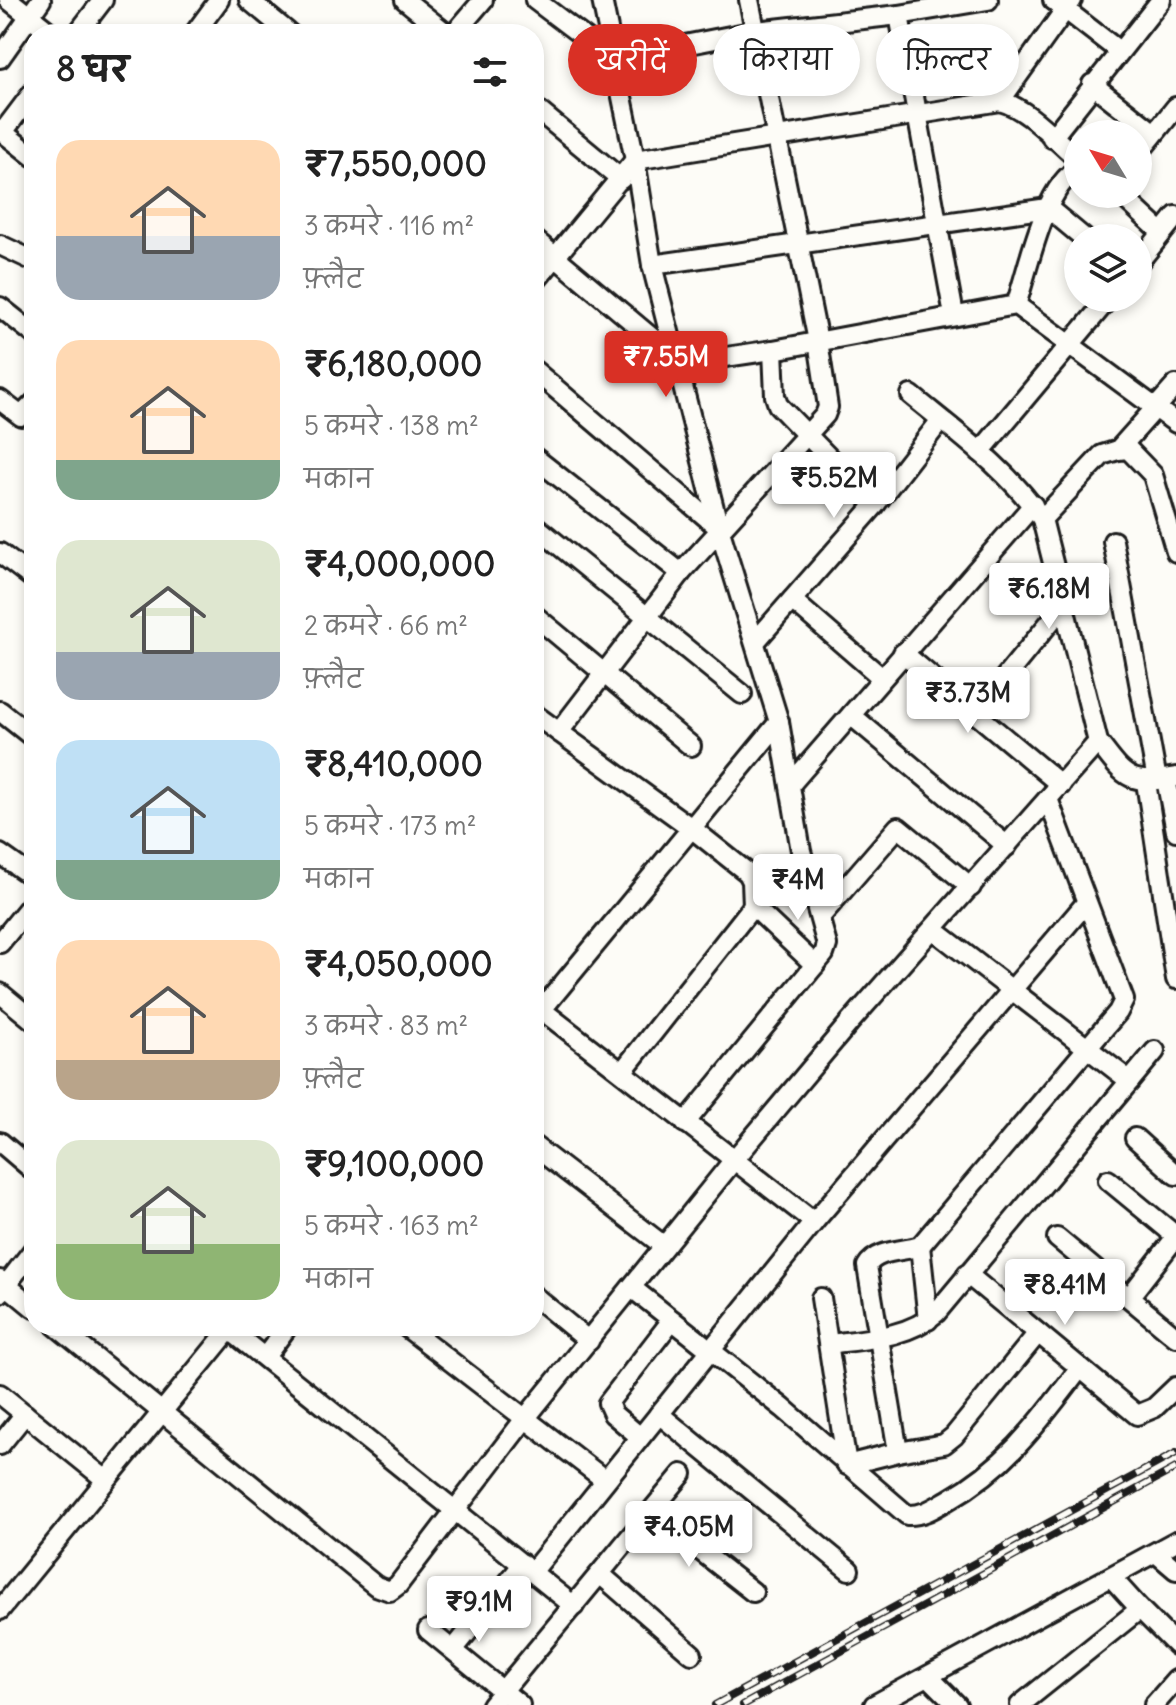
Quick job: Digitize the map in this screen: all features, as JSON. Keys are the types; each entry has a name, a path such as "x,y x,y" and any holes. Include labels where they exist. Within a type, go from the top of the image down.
{"street":[{"path":"9,0 39,24"},
{"path":"0,58 41,0"},
{"path":"85,24 103,0"},
{"path":"201,24 219,0"},
{"path":"249,0 278,24"},
{"path":"405,0 435,24"},
{"path":"463,24 483,0"},
{"path":"535,0 568,25"},
{"path":"602,0 606,24"},
{"path":"749,0 754,24"},
{"path":"819,24 988,0"},
{"path":"1052,138 1161,0"},
{"path":"1000,101 1063,3 1119,51"},
{"path":"899,15 954,315"},
{"path":"1092,84 1154,133"},
{"path":"621,96 652,265 719,528 779,722 806,873 827,945 824,954 685,1123"},
{"path":"559,732 605,675 646,615 719,528 825,415 828,407 818,341 769,96"},
{"path":"544,271 635,160 1000,101 1011,104 1064,148"},
{"path":"24,104 2,131 24,149"},
{"path":"1152,136 1176,107"},
{"path":"544,115 621,179"},
{"path":"1016,305 1048,208 1064,181"},
{"path":"652,265 1048,208 1067,224"},
{"path":"1135,208 1162,233"},
{"path":"1152,246 1176,216"},
{"path":"0,245 24,256"},
{"path":"544,248 679,364"},
{"path":"679,364 773,350 1016,305 1176,423"},
{"path":"0,307 24,326"},
{"path":"980,452 1098,312"},
{"path":"773,350 778,405 875,505"},
{"path":"544,379 719,528"},
{"path":"1118,450 1176,385"},
{"path":"911,395 980,452 1037,512 1098,742 1120,771 1161,780"},
{"path":"0,400 21,416 24,413"},
{"path":"755,642 875,505 941,420"},
{"path":"790,785 903,653 1037,512 1102,455 1128,449 1153,475 1176,552"},
{"path":"544,465 681,573"},
{"path":"544,533 742,694"},
{"path":"1113,541 1161,780 1176,831"},
{"path":"0,553 24,566"},
{"path":"792,600 882,678"},
{"path":"975,714 1064,605"},
{"path":"544,623 691,746"},
{"path":"898,1452 867,1266 869,1261 875,1256 920,1246 1118,1012 1124,1000 1086,903 1055,792 975,714 903,653"},
{"path":"0,711 24,730"},
{"path":"851,715 1007,846"},
{"path":"544,721 690,827 748,873 752,881 753,906 622,1072"},
{"path":"544,1001 779,722"},
{"path":"68,1336 383,1590 390,1591 398,1585 524,1420 733,1161 850,1022 1098,742"},
{"path":"1161,780 1176,979"},
{"path":"821,916 898,827 971,887"},
{"path":"0,854 24,871"},
{"path":"453,1650 605,1480 814,1222 1086,903"},
{"path":"753,906 815,965"},
{"path":"0,943 24,913"},
{"path":"934,930 1130,1081"},
{"path":"0,993 24,1013"},
{"path":"544,1017 622,1072 814,1222"},
{"path":"829,1344 879,1338 916,1327 928,1320 1155,1051"},
{"path":"1135,1138 1176,1175"},
{"path":"0,1142 24,1162"},
{"path":"544,1154 664,1246"},
{"path":"1108,1180 1176,1237 1130,1296"},
{"path":"1057,1238 1176,1337"},
{"path":"920,1246 928,1320"},
{"path":"24,1261 2,1286 24,1301"},
{"path":"967,1274 1137,1415 1154,1408 1176,1387"},
{"path":"632,1288 783,1408 907,1515 919,1515 962,1492 1010,1455 1080,1368"},
{"path":"821,1298 847,1465"},
{"path":"544,1304 589,1341"},
{"path":"640,1437 613,1414 608,1403 672,1320"},
{"path":"847,1465 944,1444 954,1436 1038,1333"},
{"path":"0,1610 221,1336"},
{"path":"237,1336 574,1606"},
{"path":"265,1357 281,1336"},
{"path":"418,1336 605,1480"},
{"path":"0,1394 106,1480"},
{"path":"0,1445 25,1414"},
{"path":"659,1414 849,1570"},
{"path":"497,1698 682,1474"},
{"path":"651,1512 753,1592"},
{"path":"874,1705 1176,1541"},
{"path":"1156,1553 1176,1570"},
{"path":"600,1574 692,1654"},
{"path":"1111,1577 1176,1645"},
{"path":"1020,1705 1140,1609"},
{"path":"428,1630 453,1650 497,1698 520,1705"},
{"path":"928,1676 957,1705"},
{"path":"1154,1705 1176,1680"}],"railway":[{"path":"715,1705 1176,1453"},
{"path":"743,1705 1176,1468"}]}
